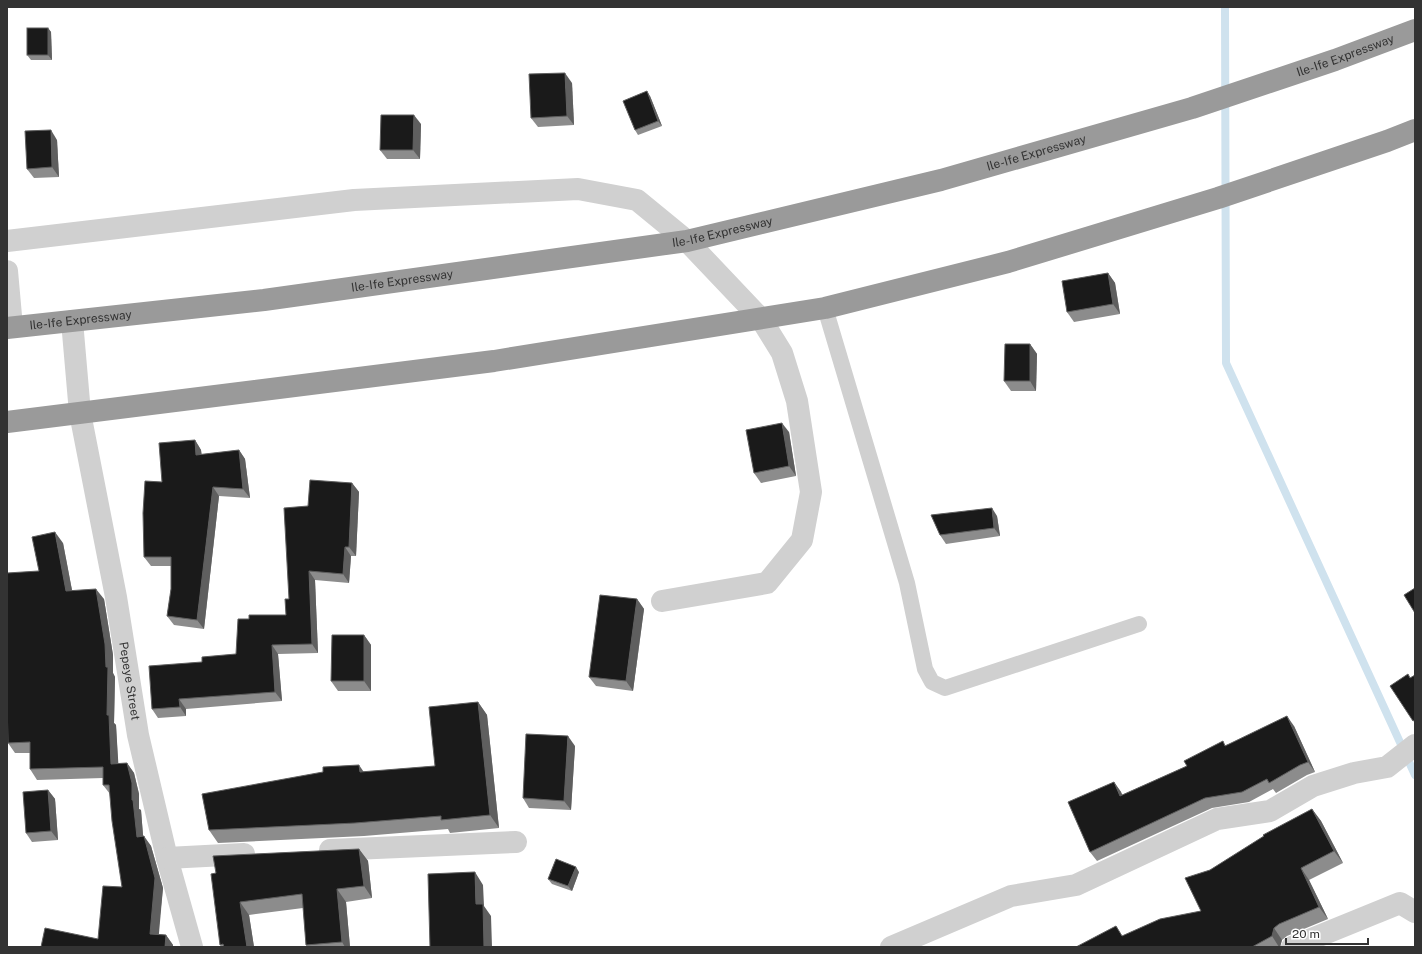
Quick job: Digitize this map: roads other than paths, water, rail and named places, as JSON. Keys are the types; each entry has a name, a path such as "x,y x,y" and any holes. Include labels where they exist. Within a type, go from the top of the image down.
{"highway":[{"name":"Ile-Ife Expressway","path":"10,328 264,300 687,241 941,180 1177,112 1335,60 1415,30"},
{"path":"7,422 494,361 641,336 761,319 825,308 1008,262 1218,198 1387,141 1415,130"}],"street":[{"path":"7,241 354,200 578,188 637,200 687,241 761,319 782,353 797,401 811,492 802,540 767,583 662,601"},
{"path":"7,271 10,328"},
{"name":"Pepeye Street","path":"72,321 80,413 116,597 138,735 167,858 192,947"},
{"path":"891,947 1011,896 1076,885 1217,819 1270,811 1313,786 1354,773 1387,767 1415,745"},
{"path":"310,851 516,842"},
{"path":"167,858 262,853"},
{"path":"1292,947 1400,904 1415,912"}],"lane":[{"path":"825,308 907,583 925,669 932,682 945,688 1139,624"}],"waterway":[{"path":"1225,7 1226,363 1415,775"}]}
